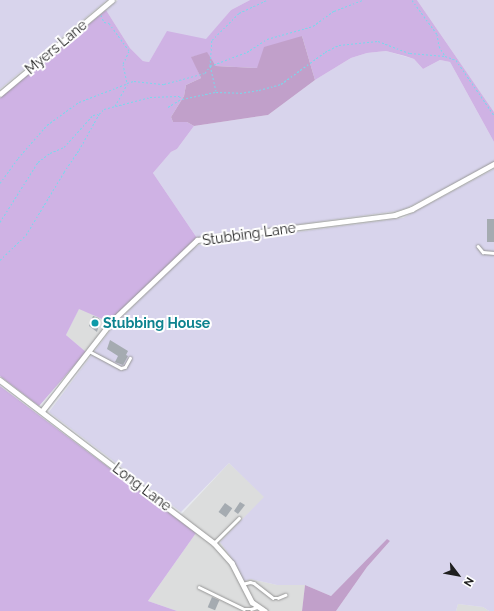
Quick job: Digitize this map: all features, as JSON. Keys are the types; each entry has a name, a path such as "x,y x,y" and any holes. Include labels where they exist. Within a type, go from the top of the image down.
{"street":[{"name":"Myers Lane","path":"0,94 112,0"},
{"name":"Stubbing Lane","path":"42,411 112,322 197,240 395,215 412,209 494,164"},
{"name":"Long Lane","path":"0,380 214,543 232,563 247,594 257,607 264,611"}],"lane":[{"path":"478,246 483,252 494,253"},
{"path":"89,351 121,368 125,367 130,358"},
{"path":"214,543 240,518"},
{"path":"242,584 250,582 273,598 285,595"},
{"path":"199,587 244,609 257,607"}],"path":[{"path":"216,92 210,66 212,40 239,13 267,0"},
{"path":"0,183 18,158 47,125 79,102 134,81 164,84 205,73 210,66 247,52 267,39 313,26 334,11 363,0"},
{"path":"412,0 437,34 439,46 445,56"},
{"path":"100,10 101,17 104,22 109,23 129,51 123,64 127,84 115,107"},
{"path":"168,107 182,99 216,92 240,93 281,84 325,52 339,45 378,41 410,53 445,56 456,60 494,116"},
{"path":"0,260 26,235 79,150 99,114 104,109 150,97 179,96 182,99"},
{"path":"0,222 38,162 50,153 64,147 93,115 99,114"}],"shaded area":[{"path":"0,0 107,0 0,89"},
{"path":"118,0 250,0 231,10 206,40 167,32 149,62 143,61 130,48 106,10"},
{"path":"250,0 417,0 494,112 494,142 450,62 440,60 423,69 414,59 405,56 386,51 367,53 351,58 315,80 302,36 257,68 216,66 207,53 192,57 201,78 186,85 184,96 171,117 173,122 187,122 194,126 177,149 171,152 153,173 197,238 109,322 79,309 66,335 86,352 39,406 0,376 0,98 106,10 130,48 143,61 149,62 167,31 206,39 231,10"},
{"path":"417,0 494,0 494,112"},
{"path":"302,36 315,80 268,115 194,126 187,122 173,122 171,117 184,96 186,85 201,78 191,57 207,52 216,66 257,68 264,47"},
{"path":"386,51 414,59 423,69 440,60 450,62 494,142 494,163 407,208 397,211 197,238 153,173 171,152 177,149 194,126 268,115 315,80 351,58 367,53"},
{"path":"494,169 494,611 489,611 483,607 458,604 456,611 336,611 367,567 390,541 387,540 331,596 305,585 277,585 251,579 244,581 233,560 220,542 264,497 229,463 181,512 49,412 115,324 191,250 199,245 403,218"},
{"path":"79,308 109,322 86,352 66,335"},
{"path":"0,386 196,533 148,601 177,611 0,611"},
{"path":"229,463 265,497 220,542 233,560 251,579 277,585 305,585 302,611 177,611 148,601 196,533 177,519"},
{"path":"387,539 390,541 367,567 336,611 302,611 305,585 331,596"},
{"path":"458,604 483,607 489,611 456,611"}],"building":[{"path":"487,219 494,219 494,242 487,242"},
{"name":"Stubbing House","path":"93,316 99,318 100,321 97,332 89,326"},
{"path":"110,340 128,351 126,355 128,356 123,365 115,362 118,356 107,349"},
{"path":"240,502 245,505 238,514 234,511"},
{"path":"225,503 232,508 226,517 219,512"},
{"path":"212,597 219,600 215,610 208,607"}],"place":[{"name":"Stubbing House","path":"95,323"}]}
